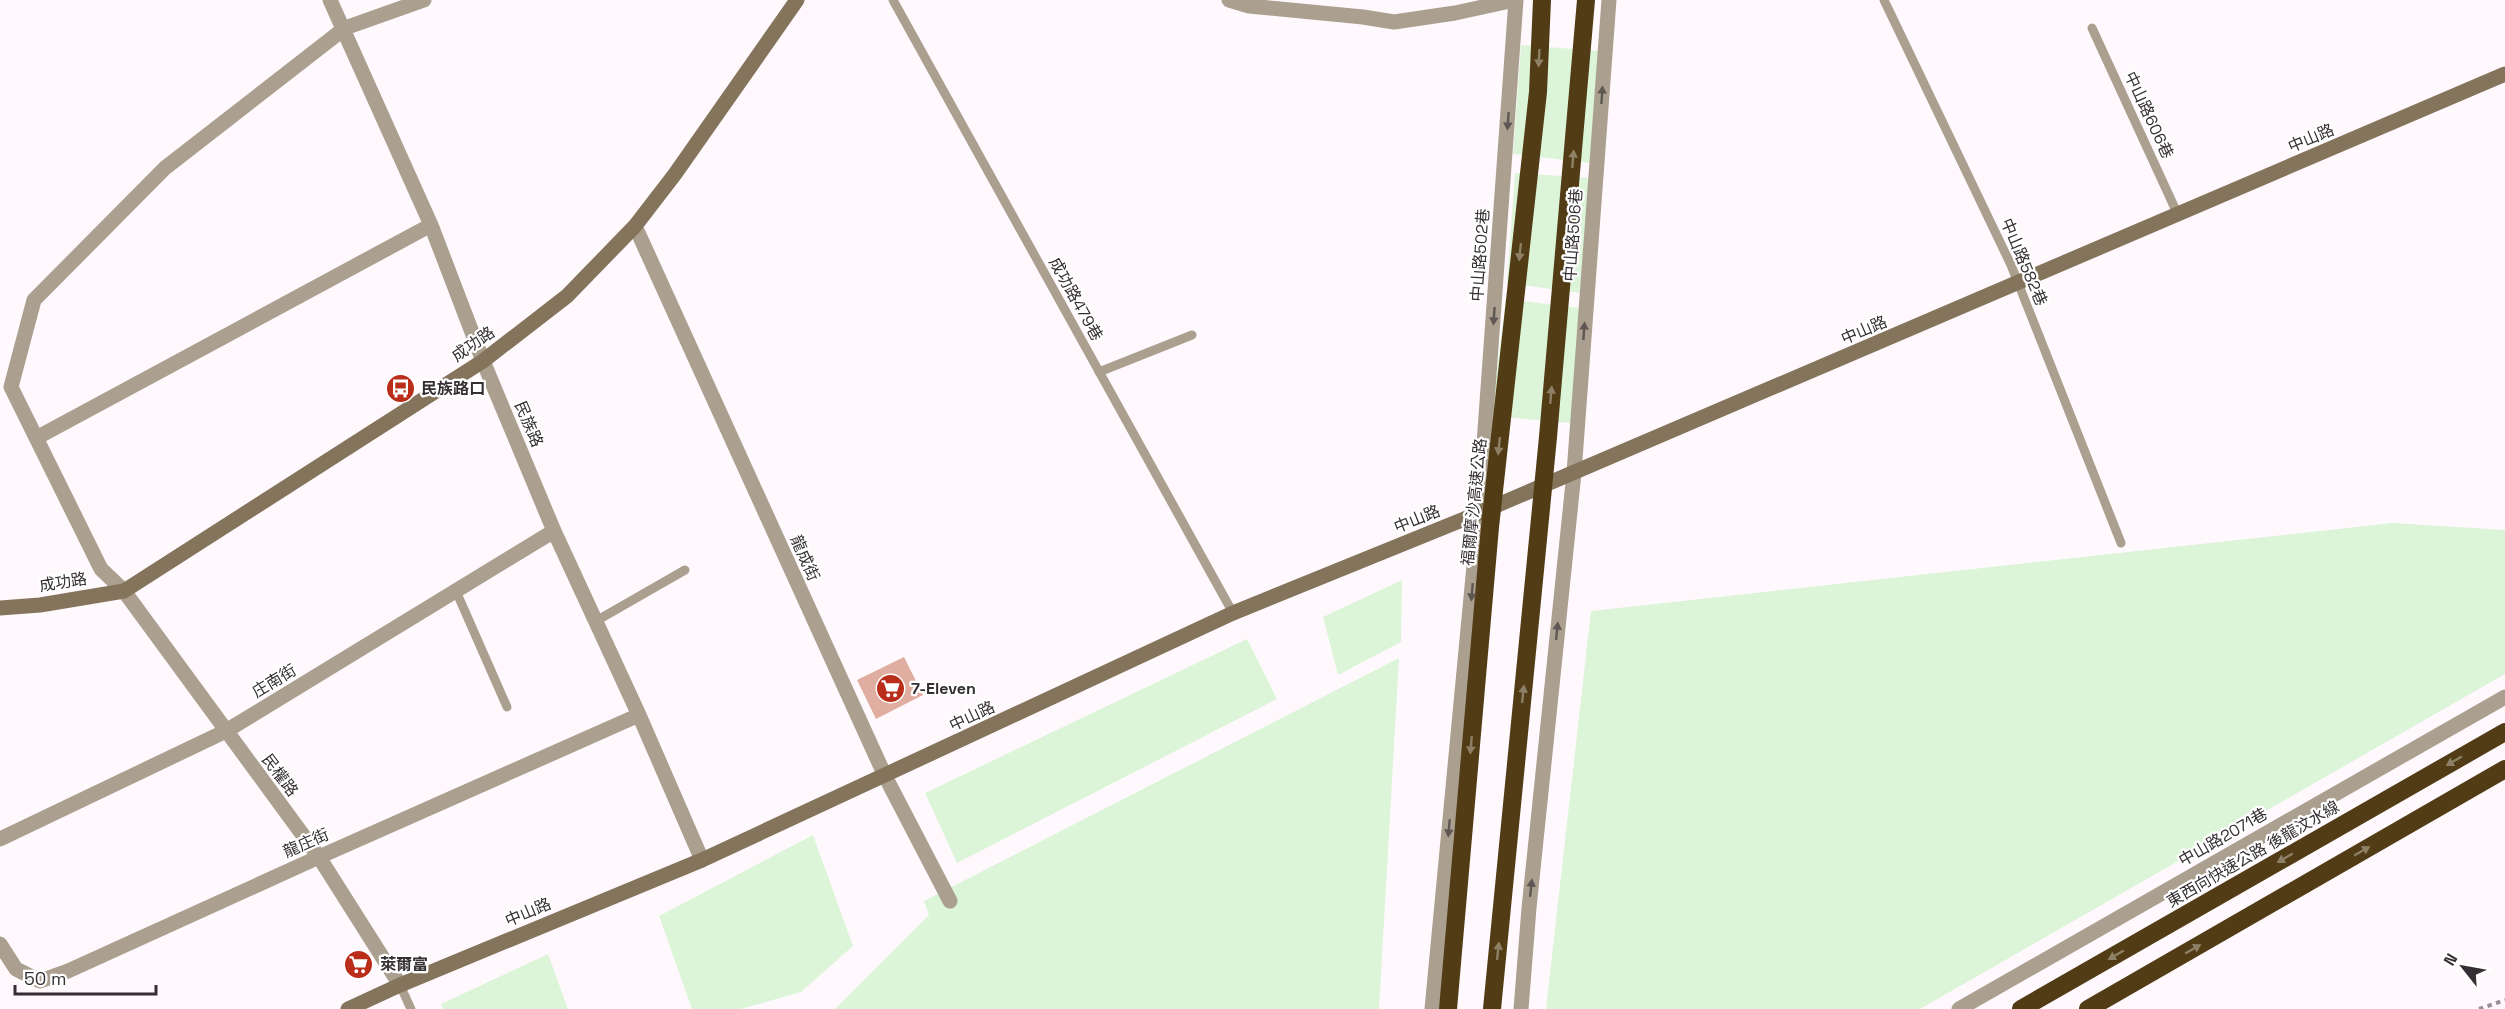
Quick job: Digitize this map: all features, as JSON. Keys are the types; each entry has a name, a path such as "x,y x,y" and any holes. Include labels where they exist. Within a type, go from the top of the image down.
{"highway":[{"name":"福爾摩沙高速公路","path":"1448,1009 1490,527 1538,92 1542,0"},
{"path":"1492,1009 1548,437 1586,0"},
{"name":"東西向快速公路 後龍汶水線","path":"2021,1009 2505,732"},
{"path":"2088,1009 2505,770"}],"main road":[{"name":"成功路","path":"0,608 124,591 483,361 567,296 635,226 797,0"},
{"name":"中山路","path":"348,1009 400,985 702,860 1233,613 1574,473 2505,74"}],"street":[{"name":"民族路","path":"330,0 345,28 431,225 483,361 554,531 639,715 702,860"},
{"path":"6,389 34,300 165,168 345,28 424,0"},
{"path":"1229,0 1248,6 1394,22 1455,13 1511,0"},
{"name":"中山路502巷","path":"1432,1009 1479,513 1511,0"},
{"name":"中山路506巷","path":"1521,1009 1529,908 1574,473 1609,0"},
{"path":"38,437 431,225"},
{"name":"龍成街","path":"635,226 885,776 950,902"},
{"name":"民權路","path":"6,389 38,437 101,569 124,591 319,857 400,985"},
{"name":"庄南街","path":"0,839 226,731 554,531"},
{"name":"中山路2071巷","path":"1959,1009 2505,697"},
{"name":"龍庄街","path":"0,944 16,969 40,981 78,967 639,715"}],"lane":[{"name":"成功路479巷","path":"893,0 1233,613"},
{"name":"中山路582巷","path":"1884,0 2011,265 2121,543"},
{"name":"中山路606巷","path":"2092,28 2178,215"},
{"path":"1099,372 1192,335"},
{"path":"596,621 685,570"},
{"path":"456,591 507,707"},
{"path":"400,985 411,1009"}],"path":[{"path":"2479,1009 2505,1000"}],"green space":[{"path":"1521,45 1600,51 1590,163 1513,154"},
{"path":"1515,173 1590,178 1580,293 1507,283"},
{"path":"1506,299 1579,308 1571,423 1491,416"},
{"path":"2392,523 2505,530 2505,674 1920,1009 1546,1009 1591,611"},
{"path":"1402,580 1401,642 1338,675 1323,617"},
{"path":"1247,639 1277,699 957,863 925,793"},
{"path":"1399,658 1379,1009 835,1009 929,915 924,901"},
{"path":"813,835 853,946 801,992 741,1009 692,1009 659,916"},
{"path":"548,954 568,1009 443,1009 441,1004"}],"building":[{"name":"7-Eleven","path":"904,657 923,695 876,719 857,680"}],"place":[{"name":"民族路口","path":"400,388"},
{"name":"7-Eleven","path":"890,688"},
{"name":"萊爾富","path":"359,964"}]}
